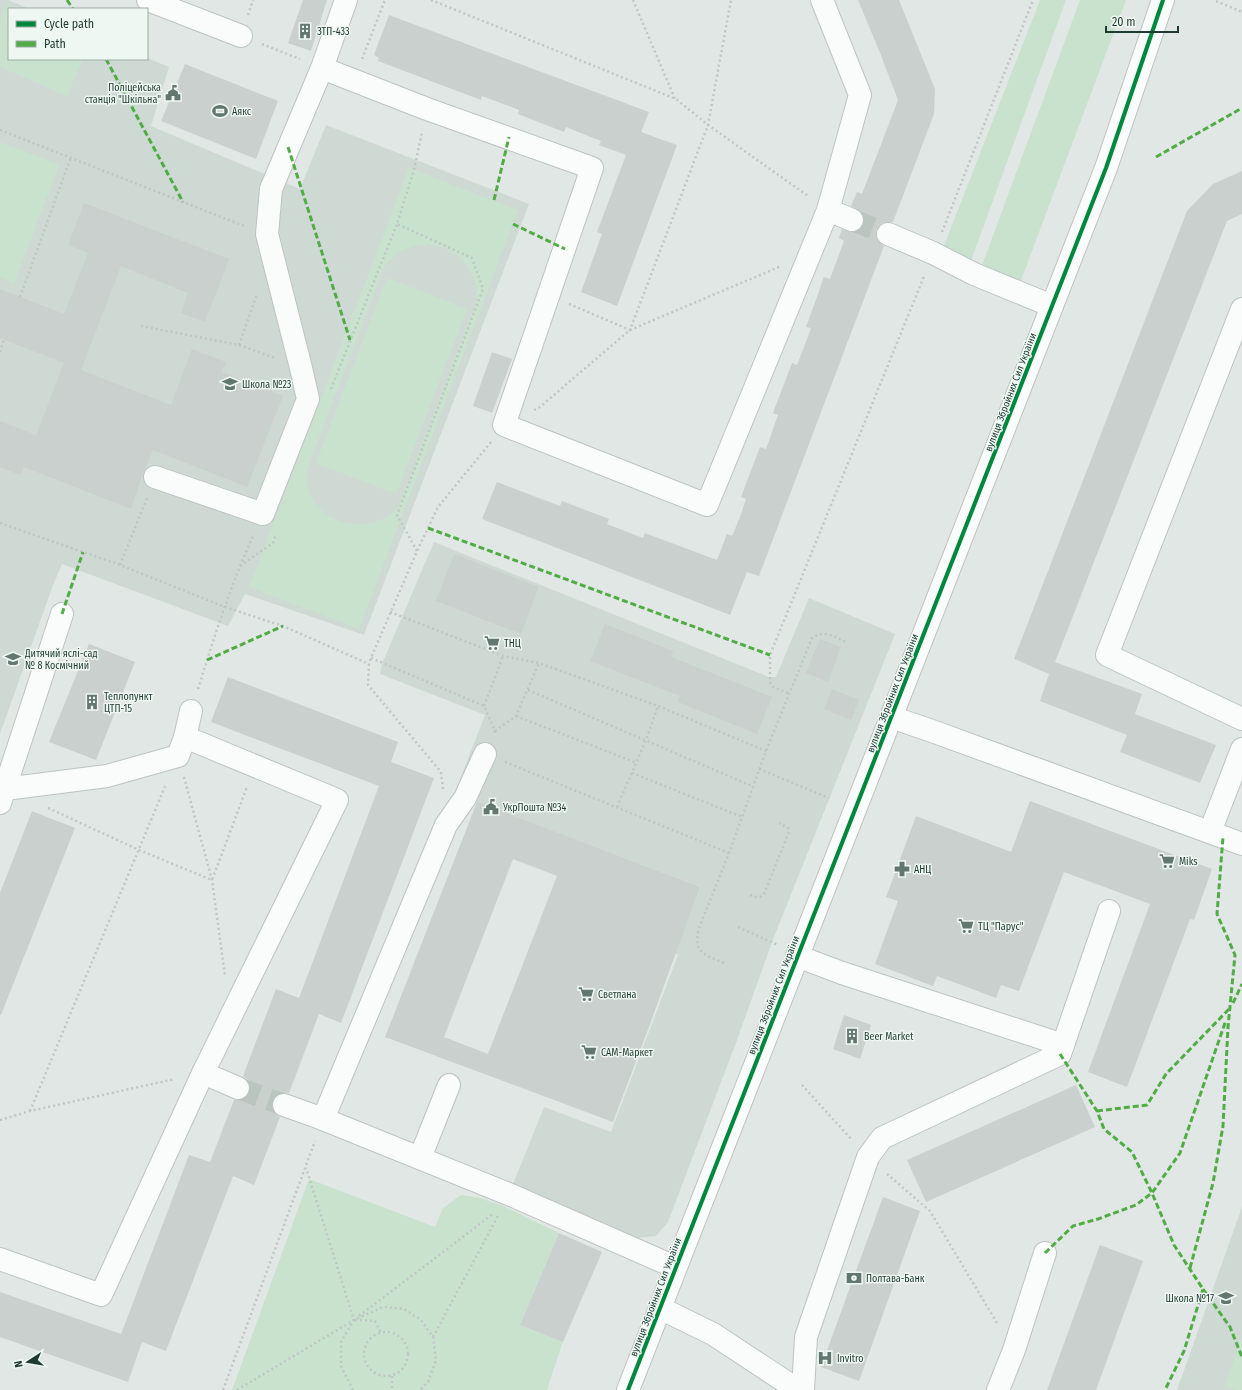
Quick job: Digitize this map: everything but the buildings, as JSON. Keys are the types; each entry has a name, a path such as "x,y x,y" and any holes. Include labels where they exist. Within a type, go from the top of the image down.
{"street":[{"path":"148,0 241,36"},
{"path":"155,477 263,514 308,399 302,368 267,234 271,188 322,68 346,0"},
{"path":"322,68 592,168 504,426 707,506 828,210 860,96 822,0"},
{"name":"вулиця Збройних Сил України","path":"628,1390 1106,168 1163,0"},
{"path":"828,210 852,220"},
{"path":"888,234 974,274 1052,306"},
{"path":"1242,309 1107,655 1242,719"},
{"path":"0,1259 101,1295 203,1073 337,800 256,766 182,747 107,776 3,796 62,614"},
{"path":"182,747 191,711"},
{"path":"891,717 940,733 1242,844"},
{"path":"1210,832 1242,749"},
{"path":"323,1119 446,825 465,798 485,754"},
{"path":"803,1390 806,1337 868,1157 882,1138 1060,1054 1109,912"},
{"path":"797,956 842,973 1063,1045"},
{"path":"203,1073 238,1088"},
{"path":"420,1158 449,1085"},
{"path":"284,1105 420,1158 507,1201 676,1267"},
{"path":"998,1390 1014,1350 1045,1253"},
{"path":"660,1308 713,1334 798,1390"}],"path":[{"path":"354,80 385,0"},
{"path":"431,0 676,99 708,125 828,210"},
{"path":"633,0 676,99"},
{"path":"549,296 630,330 708,125 731,0"},
{"path":"788,693 773,687 770,682 770,654 933,254 1033,0"},
{"path":"1215,0 1242,12"},
{"path":"241,36 322,68"},
{"path":"417,551 397,515 483,289 472,258 397,224 414,170 427,108"},
{"path":"0,130 267,234"},
{"path":"20,297 71,157"},
{"path":"240,345 260,288"},
{"path":"141,326 240,345 302,368"},
{"path":"0,352 4,340"},
{"path":"120,565 155,477"},
{"path":"191,711 225,607 240,566 263,514"},
{"path":"0,523 120,565 225,607 283,626 369,664 368,685 441,772 446,825"},
{"path":"390,612 503,656 539,663 658,706 766,751"},
{"path":"724,962 704,954 698,948 696,938 788,693 812,638 820,633 828,634 848,642"},
{"path":"484,706 503,656"},
{"path":"371,658 484,706 495,730"},
{"path":"539,663 516,716 495,730 485,754 729,853"},
{"path":"528,690 752,786"},
{"path":"617,807 637,763 658,706"},
{"path":"516,716 637,763"},
{"path":"30,1111 182,747"},
{"path":"182,747 212,880 225,980"},
{"path":"212,880 256,766"},
{"path":"759,769 829,798"},
{"path":"632,773 742,817"},
{"path":"48,808 139,850 212,880"},
{"path":"750,895 757,898 764,894 789,832 788,828 779,823"},
{"path":"738,927 772,942 797,956"},
{"path":"0,1120 30,1111 203,1073"},
{"path":"802,1085 868,1157 930,1211 1014,1350"},
{"path":"223,1390 323,1119"},
{"path":"306,1168 354,1320"},
{"path":"354,1389 341,1366 341,1348 342,1342 354,1320 507,1201"},
{"path":"433,1337 507,1201"},
{"path":"237,1390 354,1320 383,1307 404,1309 421,1320 433,1337 436,1360 428,1382 420,1390"},
{"path":"354,1320 376,1321 381,1333"},
{"path":"381,1333 391,1333 400,1337 406,1345 408,1354 406,1364 400,1372 392,1376 382,1376 373,1372 367,1364 364,1355 366,1345 372,1337 381,1333"},
{"path":"392,1376 392,1390"}],"shaded area":[{"name":"Школа №23","path":"0,0 8,0 28,8 8,8 8,60 148,60 148,58 169,67 151,126 300,189 326,125 529,204 364,635 245,594 228,626 62,564 53,585 0,734"},
{"path":"434,542 769,677 776,677 809,598 895,634 772,942 737,1040 668,1222 656,1236 637,1238 511,1189 544,1107 611,1132 678,955 675,953 700,887 465,798 455,792 485,715 380,674 382,664"},
{"name":"Школа №17","path":"1242,1207 1242,1390 1177,1390"}],"green space":[{"path":"1040,0 1066,0 971,261 942,251"},
{"path":"1080,0 1126,0 1020,283 981,268"},
{"path":"6,5 14,8 8,8 8,60 83,60 67,96 0,67 0,19"},
{"path":"0,142 59,165 14,283 0,278"},
{"path":"409,168 518,210 359,629 249,587","holes":["428,244 444,248 459,256 469,268 476,284 477,300 398,508 383,519 373,523 362,525 340,521 321,510 314,501 308,489 306,472 385,265 404,250 415,246"]},
{"path":"387,278 467,309 396,494 316,463"},
{"path":"309,1179 435,1227 443,1208 461,1195 480,1198 503,1206 559,1233 520,1325 563,1342 547,1390 232,1390"},
{"path":"1242,1339 1242,1390 1237,1390 1225,1386"}],"tunnel":[{"path":"852,220 888,234"},
{"path":"238,1088 284,1105"}],"marked path":[{"path":"67,0 72,8"},
{"path":"107,60 183,202"},
{"path":"1156,157 1242,108"},
{"path":"494,200 509,137"},
{"path":"288,147 350,340"},
{"path":"513,224 565,249"},
{"path":"428,528 770,655"},
{"path":"62,614 83,552"},
{"path":"207,660 283,626"},
{"path":"1190,1268 1213,1183 1223,1126 1228,1027 1235,955 1217,914 1223,837"},
{"path":"1233,1003 1242,984"},
{"path":"1097,1111 1147,1105 1166,1074 1230,1008"},
{"path":"1045,1253 1073,1226 1098,1219 1136,1205 1152,1193 1180,1153 1226,1020"},
{"path":"1060,1054 1097,1111 1104,1129 1132,1152 1152,1193 1174,1245 1203,1289 1184,1351 1165,1390"},
{"path":"1203,1289 1230,1327 1242,1357"}],"cycle path":[{"path":"628,1390 1106,168 1163,0"}],"place":[{"name":"ЗТП-433","path":"305,31"},
{"name":"Поліцейська станція \"Шкільна\"","path":"173,93"},
{"name":"Аякс","path":"220,111"},
{"name":"Школа №23","path":"230,384"},
{"name":"ТНЦ","path":"492,643"},
{"name":"Дитячий яслі-сад № 8 Космічний","path":"13,659"},
{"name":"Теплопункт ЦТП-15","path":"92,702"},
{"name":"УкрПошта №34","path":"491,807"},
{"name":"Miks","path":"1167,861"},
{"name":"АНЦ","path":"902,869"},
{"name":"ТЦ \"Парус\"","path":"966,926"},
{"name":"Светлана","path":"586,994"},
{"name":"Beer Market","path":"852,1036"},
{"name":"САМ-Маркет","path":"589,1052"},
{"name":"Полтава-Банк","path":"854,1278"},
{"name":"Школа №17","path":"1226,1298"},
{"name":"Invitro","path":"825,1358"}]}
